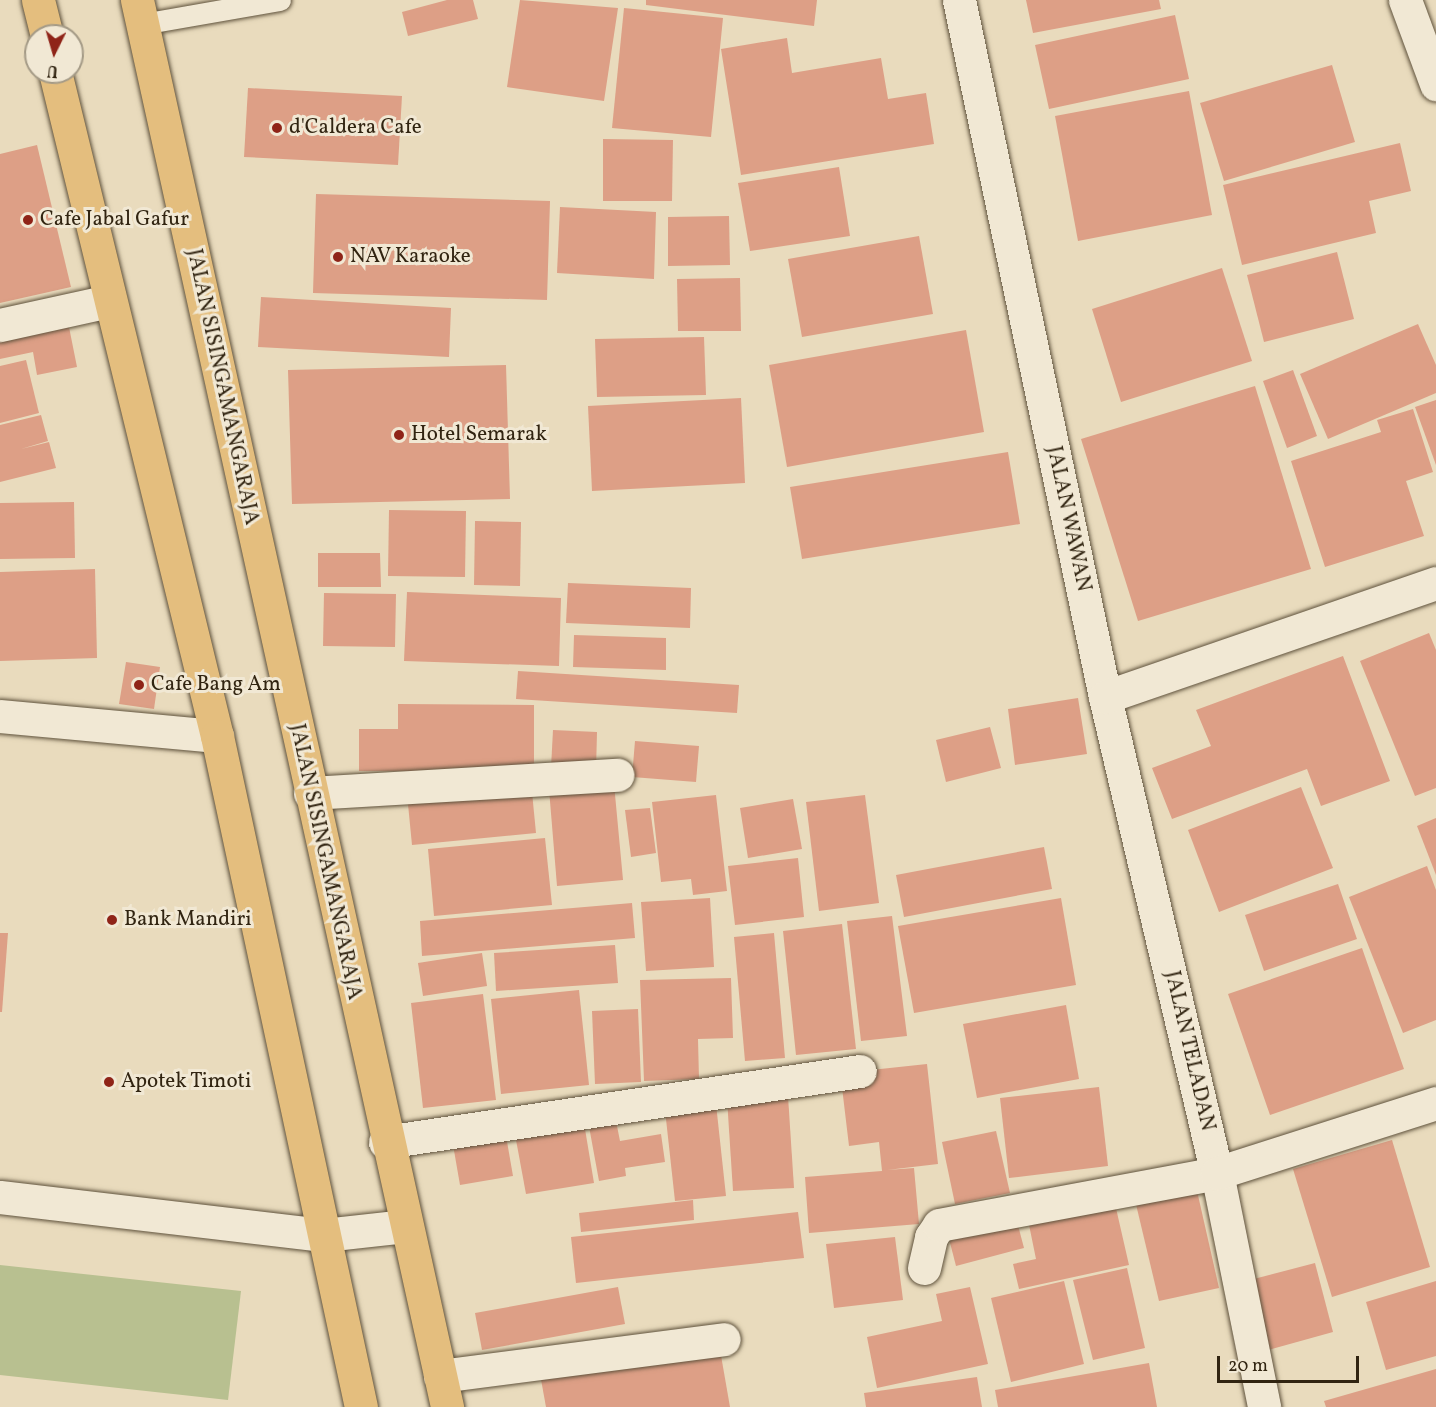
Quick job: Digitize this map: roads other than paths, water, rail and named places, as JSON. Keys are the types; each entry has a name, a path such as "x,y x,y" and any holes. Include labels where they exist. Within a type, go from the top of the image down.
{"main road":[{"path":"38,0 44,24"},
{"name":"JALAN SISINGAMANGARAJA","path":"140,12 385,1142 444,1391"},
{"path":"58,84 217,736 361,1407"}],"street":[{"name":"JALAN WAWAN","path":"959,0 1106,697"},
{"path":"1404,0 1436,84"},
{"path":"0,325 110,301"},
{"path":"1106,697 1436,583"},
{"name":"JALAN TELADAN","path":"1106,697 1217,1173 1264,1407"},
{"path":"0,716 217,736"},
{"path":"310,793 617,775"},
{"path":"385,1142 860,1071"},
{"path":"924,1268 939,1225 1217,1173 1436,1103"},
{"path":"0,1197 324,1234 406,1226"},
{"path":"444,1391 724,1339"}],"lane":[{"path":"140,12 269,1"}],"place":[{"name":"d'Caldera Cafe","path":"277,128"},
{"name":"Cafe Jabal Gafur","path":"28,220"},
{"name":"NAV Karaoke","path":"338,257"},
{"name":"Hotel Semarak","path":"399,435"},
{"name":"Cafe Bang Am","path":"139,685"},
{"name":"Bank Mandiri","path":"112,920"},
{"name":"Apotek Timoti","path":"109,1082"}]}
